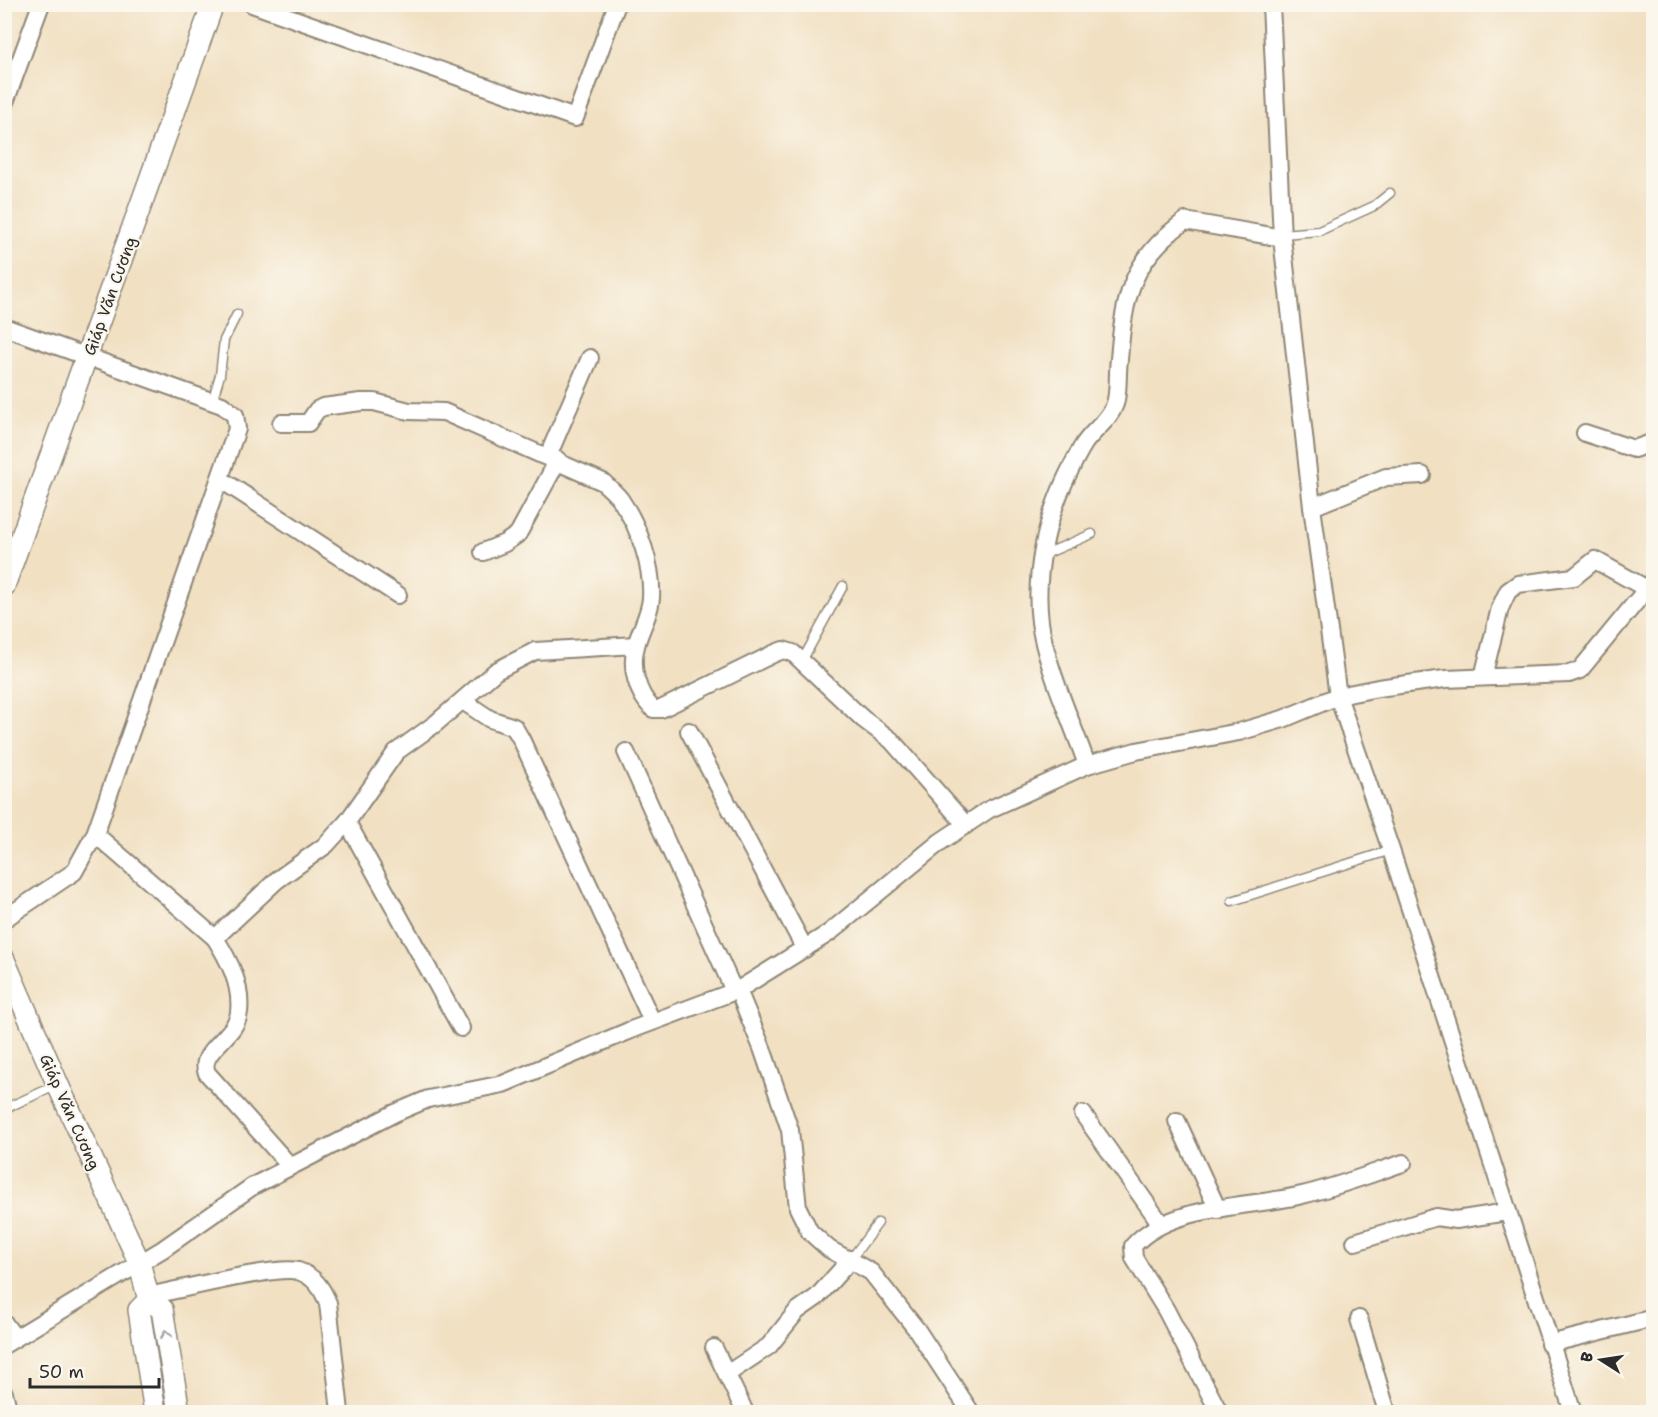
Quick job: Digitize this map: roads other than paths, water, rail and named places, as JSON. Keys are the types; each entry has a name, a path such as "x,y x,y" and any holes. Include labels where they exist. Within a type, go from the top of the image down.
{"street":[{"path":"4,105 41,4"},
{"name":"Giáp Văn Cương","path":"4,586 213,4"},
{"path":"252,4 575,118 617,4"},
{"path":"1271,4 1282,236 1312,507 1338,696 1391,850 1573,1413"},
{"path":"1087,765 1040,625 1037,592 1042,555 1066,478 1085,443 1102,424 1115,404 1123,315 1135,274 1148,253 1185,221 1282,236"},
{"path":"4,327 212,402 235,415 237,429 95,834 74,872 4,919"},
{"path":"483,552 506,543 518,534 553,458 590,358"},
{"path":"281,423 308,423 323,407 374,402 409,411 452,414 603,482 622,501 638,536 649,572 651,598 645,625 636,645 636,679 644,701 653,709 661,709 783,650 793,653 863,719 891,740 966,825"},
{"path":"1585,433 1634,449 1653,442"},
{"path":"1312,507 1386,477 1422,475"},
{"path":"220,479 398,595"},
{"path":"4,1323 10,1341 163,1249 253,1186 428,1099 503,1084 652,1021 736,990 829,933 940,842 988,810 1087,765 1136,751 1239,732 1283,718 1338,696 1413,682 1569,674 1580,670 1650,584 1595,560 1574,577 1518,584 1508,591 1500,608 1483,677"},
{"path":"215,938 277,880 317,852 347,822 396,752 463,701 496,671 535,651 636,645"},
{"path":"463,701 490,719 513,727 521,739 652,1021"},
{"path":"689,731 805,949"},
{"path":"626,752 762,1048 790,1130 798,1208 810,1232 829,1249 871,1272 896,1300 970,1411"},
{"path":"347,822 460,1028"},
{"path":"95,834 215,938 228,959 238,987 239,1014 225,1039 205,1057 203,1065 207,1073 290,1166"},
{"name":"Giáp Văn Cương","path":"4,960 139,1262 148,1298"},
{"path":"1083,1114 1161,1224"},
{"path":"1177,1121 1218,1210"},
{"path":"1219,1413 1166,1310 1134,1258 1133,1246 1161,1224 1218,1210 1299,1196 1403,1163"},
{"path":"1355,1242 1436,1217 1456,1220 1507,1212"},
{"path":"727,1374 769,1346 797,1311 817,1297 851,1259"},
{"path":"155,1413 139,1310 148,1298 287,1269 300,1271 312,1278 323,1289 328,1303 340,1413"},
{"path":"148,1298 162,1309 179,1413"},
{"path":"1359,1319 1387,1413"},
{"path":"1549,1344 1650,1324"},
{"path":"714,1348 745,1413"},
{"path":"4,1393 9,1413"}],"lane":[{"path":"1282,236 1319,231 1374,206 1390,193"},
{"path":"212,402 220,375 224,340 237,314"},
{"path":"1042,555 1092,534"},
{"path":"802,661 843,586"},
{"path":"1232,901 1391,850"},
{"path":"4,1109 58,1085"},
{"path":"851,1259 878,1223"}]}
